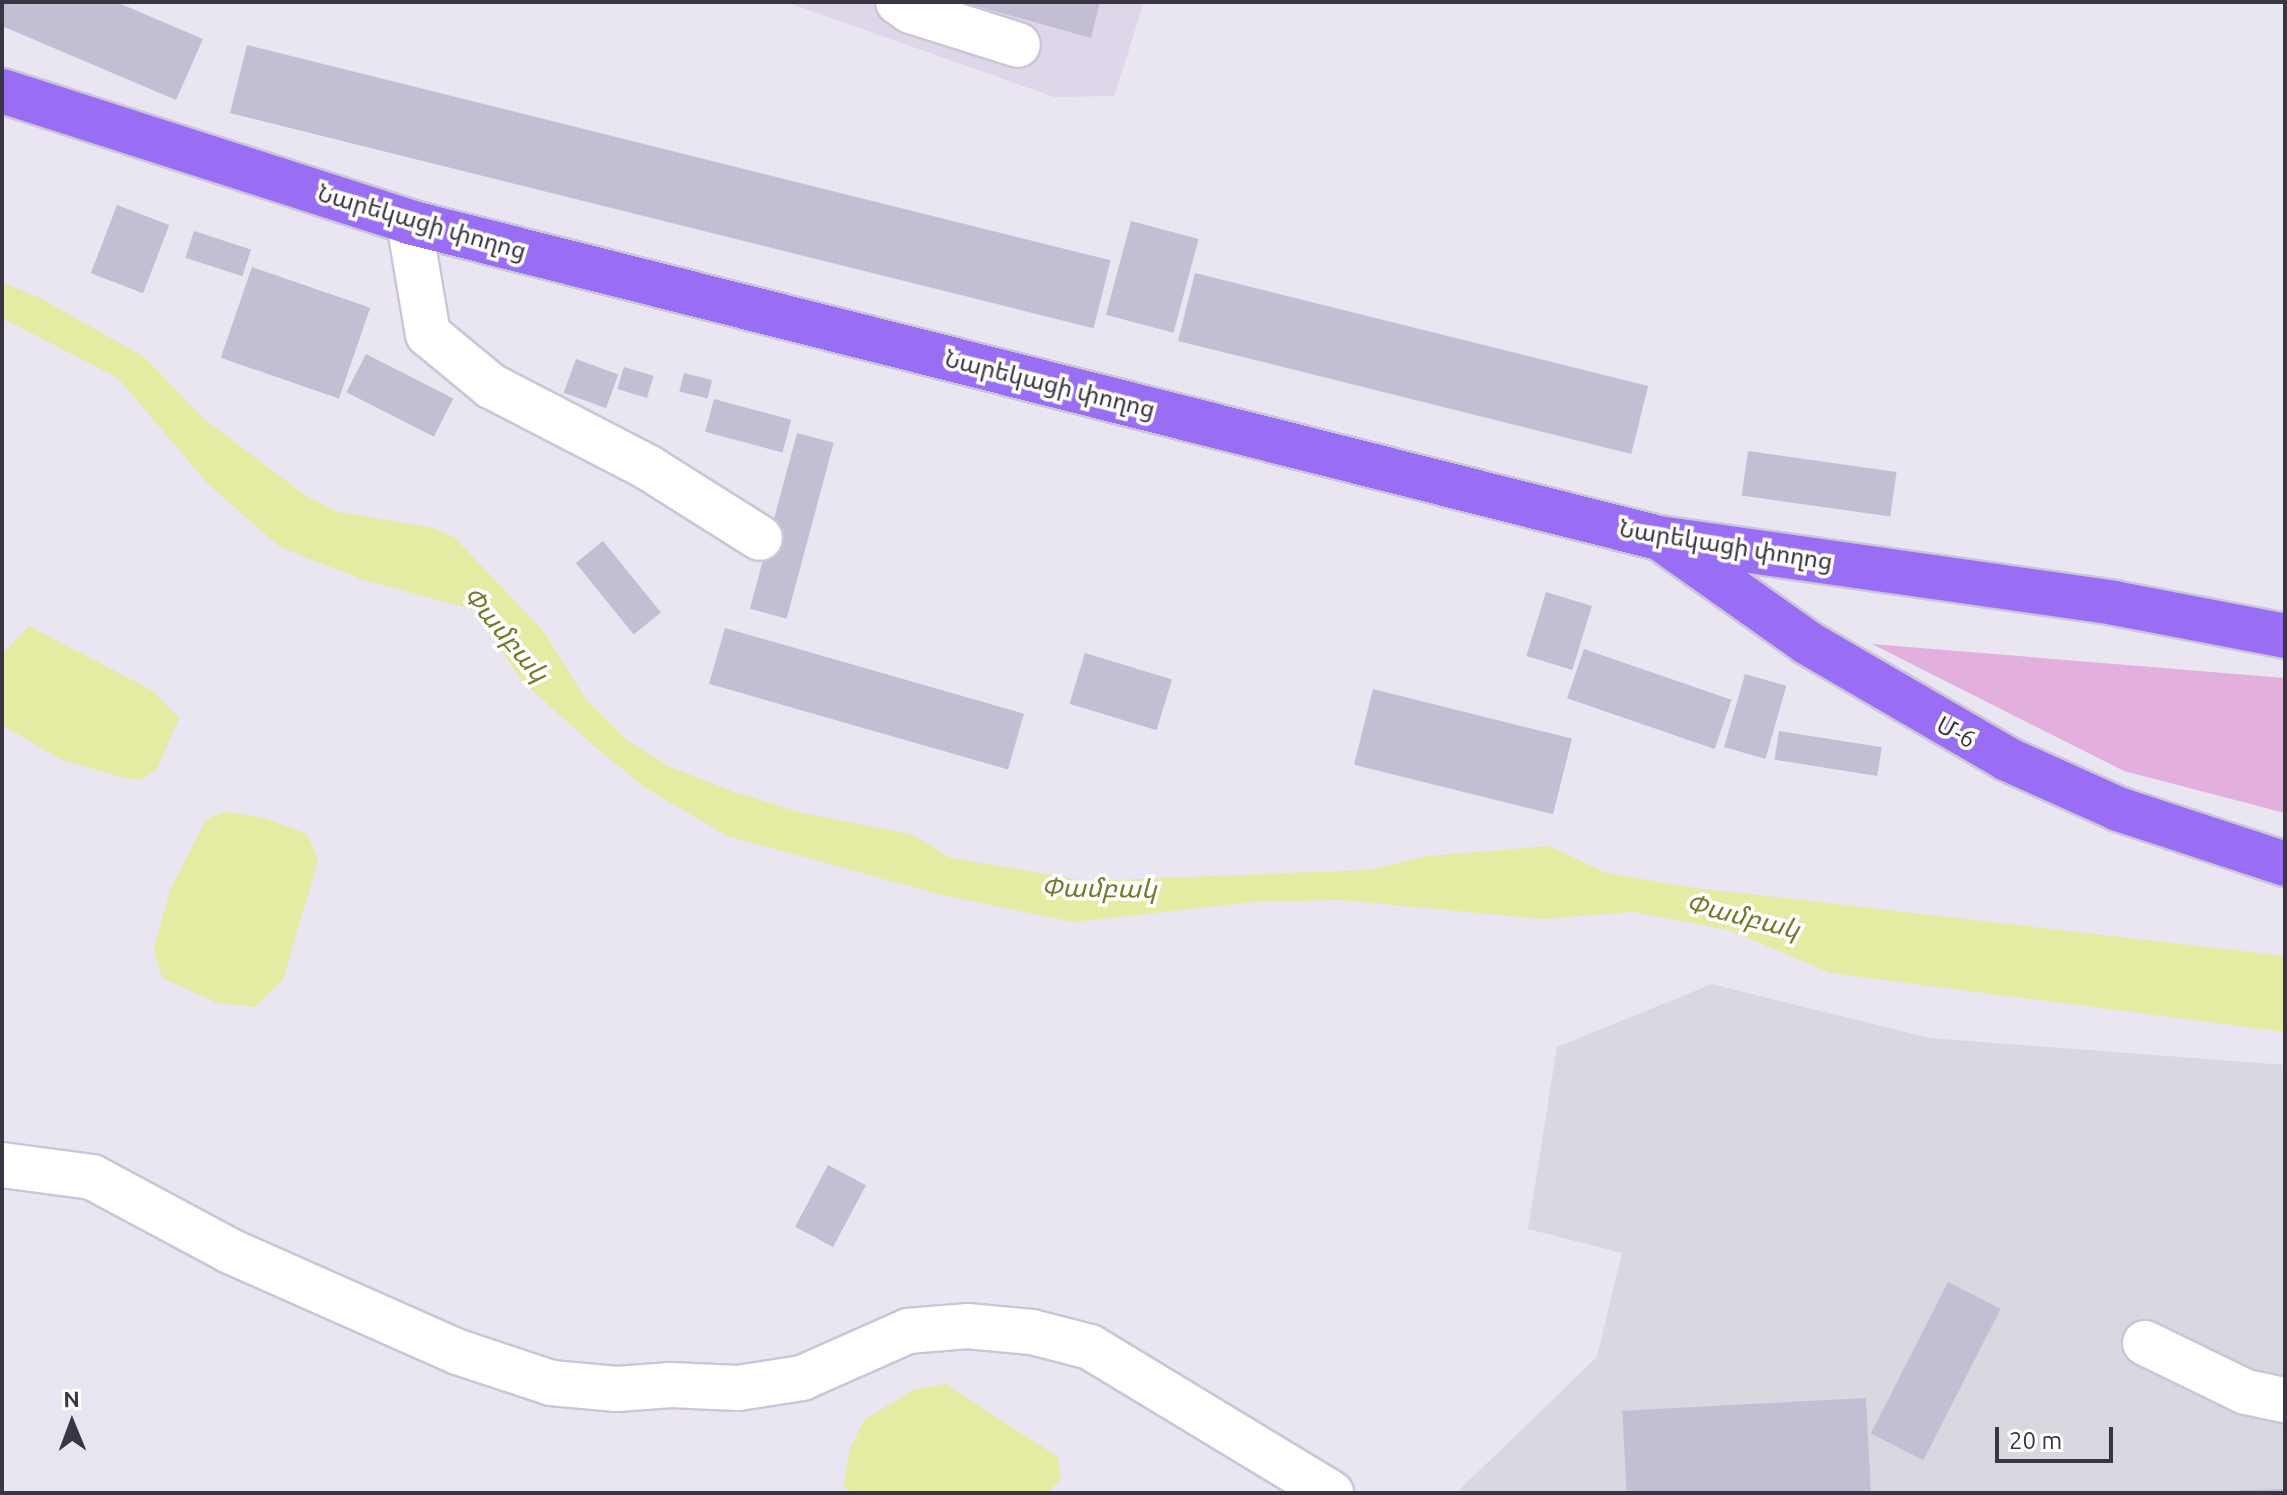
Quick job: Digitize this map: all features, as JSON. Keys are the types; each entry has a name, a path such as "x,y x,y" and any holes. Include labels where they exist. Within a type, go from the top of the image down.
{"highway":[{"name":"Նարեկացի փողոց","path":"2,91 409,222 1659,538 2114,603"},
{"name":"Մ-6","path":"1659,538 1808,643 2007,759 2118,809 2285,864"},
{"name":"Մ-6","path":"2114,603 2285,605"},
{"name":"Մ-6","path":"2114,603 2285,636"}],"street":[{"path":"898,2 911,11 1018,45"},
{"path":"409,222 428,334 491,386 649,468 760,538"},
{"path":"2,1165 92,1177 285,1276 458,1352 551,1383 617,1389 671,1385 738,1388 802,1378 908,1331 967,1326 1032,1332 1090,1347 1331,1493"},
{"path":"2145,1343 2246,1392 2285,1400"}],"shaded area":[{"path":"786,2 1144,2 1114,96 1054,97"},
{"path":"1872,644 2285,678 2285,813 2124,771"},
{"path":"1712,984 1929,1038 2285,1065 2285,1493 1456,1493 1597,1357 1622,1253 1528,1229 1557,1047"}],"water":[{"name":"Փամբակ","path":"2,283 38,297 143,356 203,418 306,496 338,512 433,528 454,537 544,632 585,698 628,741 668,766 734,792 802,813 911,834 951,858 1087,881 1369,870 1427,856 1549,846 1606,873 1689,887 2285,956 2285,1032 1831,973 1729,930 1633,912 1543,919 1340,900 1252,902 1073,922 942,895 727,836 644,787 593,745 521,680 475,610 364,580 280,547 208,484 118,378 2,318"},
{"path":"29,626 153,691 179,718 157,769 140,780 121,777 60,759 2,725 2,654"},
{"path":"224,812 261,817 307,834 318,860 283,980 255,1007 217,1003 162,978 154,949 170,890 206,820"},
{"path":"945,1384 1058,1457 1061,1479 1047,1493 851,1493 843,1485 850,1449 864,1420 915,1389"}],"building":[{"path":"2,2 116,2 203,39 176,100 2,26"},
{"path":"962,2 1100,2 1091,38"},
{"path":"247,45 1111,260 1094,328 230,113"},
{"path":"117,205 169,225 143,293 91,273"},
{"path":"1131,221 1199,239 1174,333 1106,315"},
{"path":"194,231 251,250 242,276 185,258"},
{"path":"252,267 370,308 339,398 221,358"},
{"path":"1195,273 1648,386 1631,454 1178,341"},
{"path":"366,354 453,398 434,437 346,392"},
{"path":"576,359 618,374 606,408 564,393"},
{"path":"624,367 654,376 647,398 617,389"},
{"path":"684,373 712,380 708,398 679,391"},
{"path":"714,399 791,420 782,453 705,432"},
{"path":"797,433 834,443 787,619 750,609"},
{"path":"1748,451 1897,472 1890,516 1742,496"},
{"path":"603,541 661,612 634,635 576,563"},
{"path":"1546,592 1592,606 1572,670 1526,656"},
{"path":"725,628 1024,714 1008,769 709,684"},
{"path":"1584,649 1732,700 1715,749 1567,698"},
{"path":"1085,653 1172,680 1157,730 1070,704"},
{"path":"1745,674 1786,686 1765,759 1724,747"},
{"path":"1373,689 1572,739 1553,814 1354,765"},
{"path":"1779,731 1882,747 1877,776 1774,760"},
{"path":"828,1165 866,1185 833,1247 795,1227"},
{"path":"1948,1282 2001,1309 1923,1460 1871,1433"},
{"path":"1866,1398 1871,1493 1627,1493 1622,1411"},
{"path":"2285,1489 2285,1493 2239,1493 2239,1490"}]}
